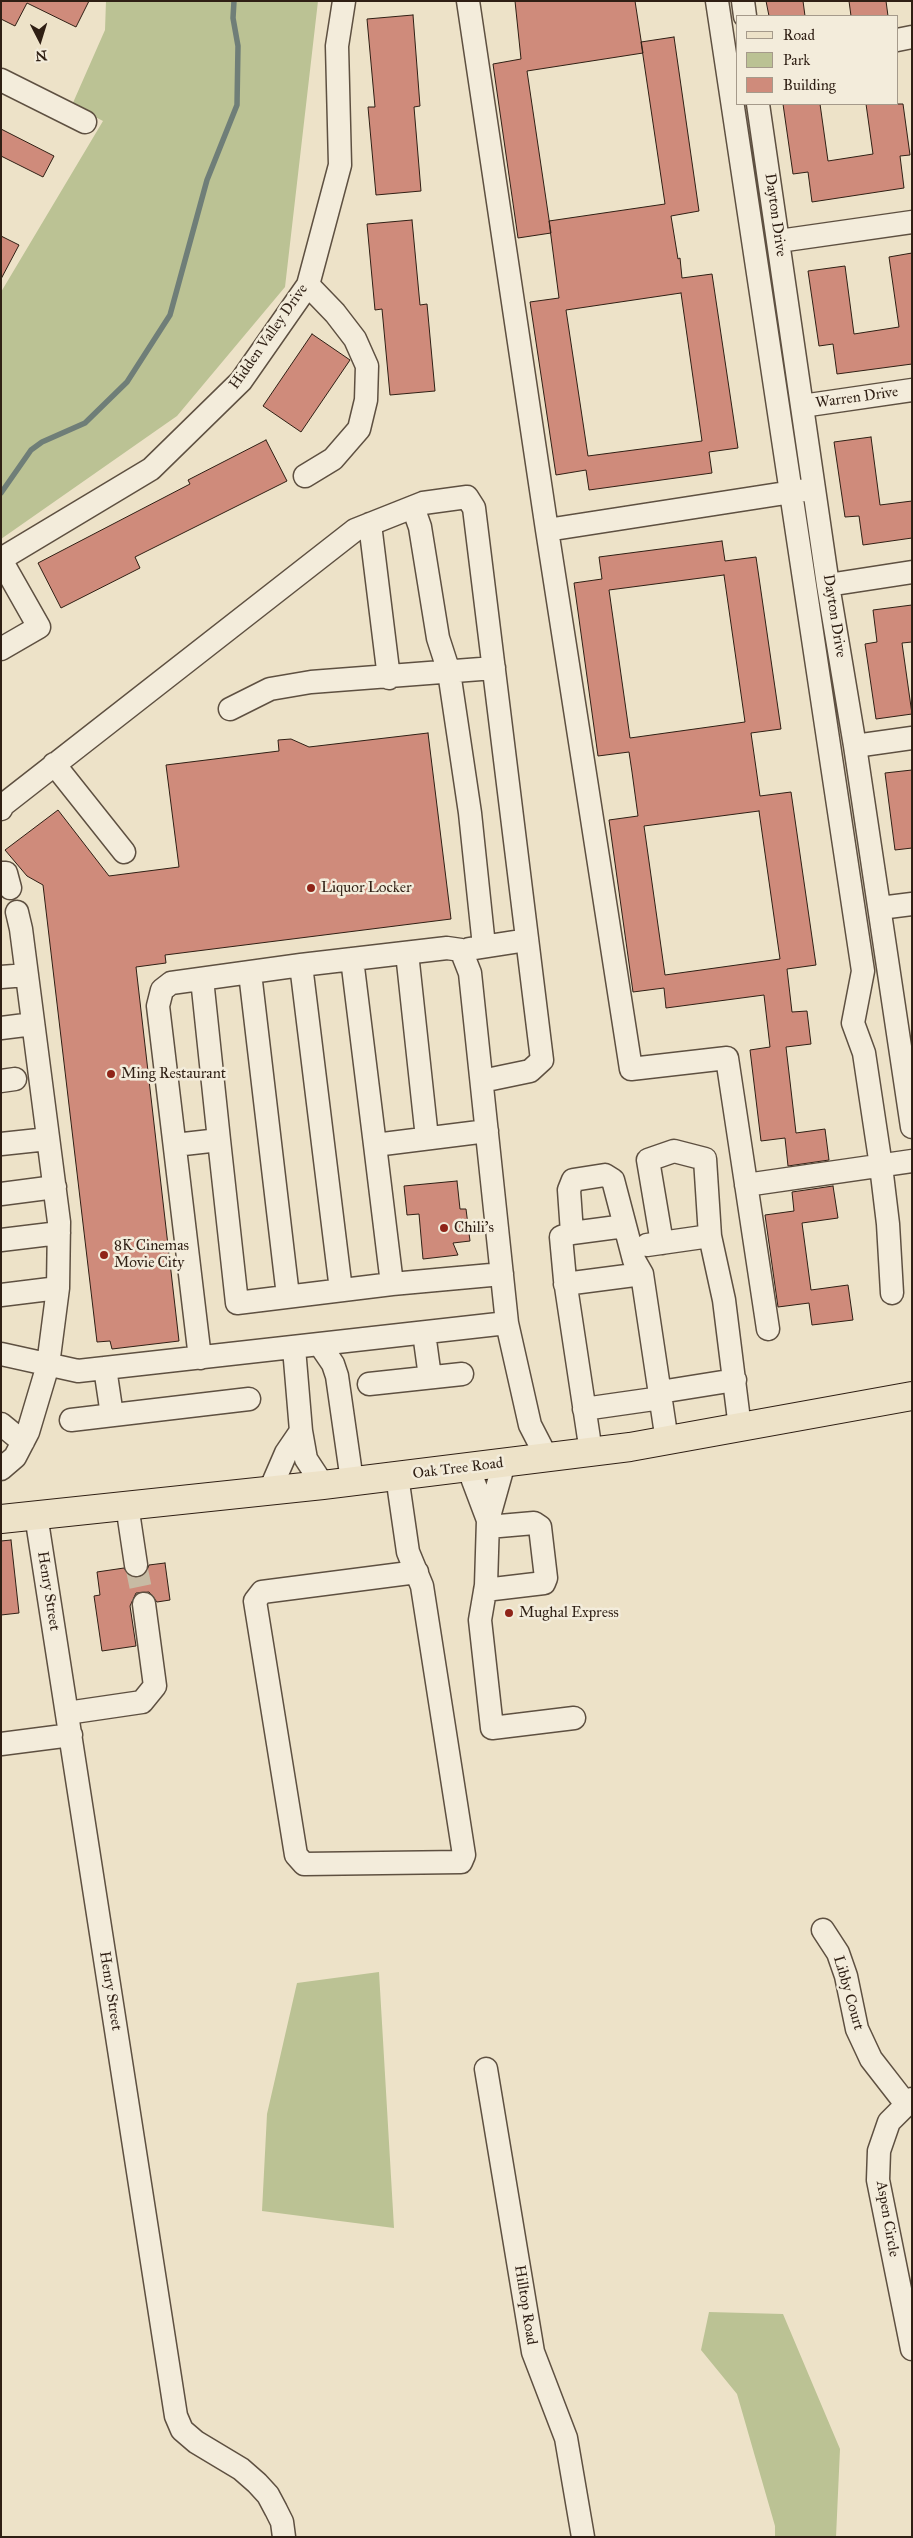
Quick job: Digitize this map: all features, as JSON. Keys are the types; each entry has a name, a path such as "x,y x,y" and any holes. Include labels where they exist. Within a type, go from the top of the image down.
{"main road":[{"name":"Oak Tree Road","path":"1,1519 352,1482 546,1458 667,1441 912,1396"}],"street":[{"name":"Hidden Valley Drive","path":"1,560 151,469 241,381 308,286 340,165 337,46 344,1"},
{"path":"468,1 546,530 631,1069 726,1058 768,1328"},
{"path":"716,1 863,971 853,1024 864,1053 881,1166 888,1224 892,1292"},
{"path":"743,1 745,15"},
{"path":"898,40 912,38"},
{"path":"1,80 85,122"},
{"name":"Dayton Drive","path":"758,105 828,585 855,746 880,908 889,986 912,1127"},
{"path":"778,241 912,222"},
{"path":"305,476 333,459 360,430 366,400 367,366 355,339 334,313 308,286"},
{"name":"Warren Drive","path":"802,406 912,390"},
{"path":"546,530 814,489"},
{"path":"1,809 3,804 355,530 423,503 467,497 474,508 542,1060 530,1071 482,1081"},
{"path":"413,507 420,527 438,638 449,672 470,813 484,946"},
{"path":"370,524 389,678"},
{"path":"1,560 39,627 1,649"},
{"path":"828,585 912,572"},
{"path":"230,709 270,690 311,682 389,678 494,668"},
{"path":"855,746 912,738"},
{"path":"54,764 124,852"},
{"path":"880,908 912,904"},
{"path":"1,1469 15,1457 28,1432 48,1365 58,1288 59,1234 55,1188 27,974 13,924"},
{"path":"200,1358 158,1006 162,990 171,983 250,974 301,965 447,948 461,950 527,940"},
{"path":"461,950 470,973 507,1323 530,1425 546,1458"},
{"path":"407,953 427,1138"},
{"path":"352,959 392,1284"},
{"path":"301,965 341,1290"},
{"path":"1,977 27,974"},
{"path":"250,974 288,1296"},
{"path":"202,979 238,1302 392,1284 502,1274"},
{"path":"1,1028 34,1024"},
{"path":"375,1145 487,1131"},
{"path":"1,1144 48,1139"},
{"path":"175,1145 220,1140"},
{"path":"662,1243 648,1160 674,1151 706,1159 710,1236 724,1300 740,1428"},
{"path":"746,1185 912,1161"},
{"path":"572,1233 569,1190 572,1180 605,1175 613,1180 628,1237 642,1274 667,1441"},
{"path":"1,1194 55,1188"},
{"path":"590,1452 565,1284 561,1237 572,1233 628,1237 662,1243 710,1236"},
{"path":"1,1240 59,1234"},
{"path":"565,1284 642,1274"},
{"path":"1,1295 58,1288"},
{"path":"1,1354 78,1371 507,1323"},
{"path":"424,1333 430,1377"},
{"path":"350,1342 341,1357 337,1376 352,1482"},
{"path":"320,1345 337,1376"},
{"path":"294,1348 301,1431 306,1459 323,1485"},
{"path":"105,1368 112,1415"},
{"path":"369,1384 462,1374"},
{"path":"584,1409 735,1380"},
{"path":"71,1420 249,1399"},
{"path":"1,1424 23,1442"},
{"path":"270,1490 286,1453 301,1431"},
{"path":"504,1463 488,1523 485,1590 480,1620 492,1728 574,1718"},
{"path":"468,1467 488,1523"},
{"path":"397,1476 408,1552 417,1572 422,1586 464,1855 461,1862 304,1864 296,1856 255,1601 262,1592 417,1572"},
{"path":"128,1505 136,1565"},
{"name":"Henry Street","path":"36,1515 172,2401 182,2430 196,2442 241,2469 268,2495 282,2522 284,2537"},
{"path":"485,1590 544,1583 546,1578 540,1527 534,1523 488,1523"},
{"path":"67,1713 142,1702 156,1686 144,1604"},
{"path":"1,1744 71,1735"},
{"name":"Libby Court","path":"822,1930 838,1953 846,1976 857,2029 871,2059 909,2101"},
{"name":"Hilltop Road","path":"486,2069 533,2352 566,2438 583,2537"},
{"name":"Aspen Circle","path":"909,2101 889,2122 879,2151 878,2180 912,2349"}],"green space":[{"path":"106,1 318,1 285,287 177,416 1,539 1,292 103,121 72,105 105,30"},
{"path":"379,1972 394,2228 262,2211 267,2114 297,1983"},
{"path":"709,2312 783,2314 840,2449 836,2537 775,2537 775,2526 737,2394 701,2350"}],"building":[{"path":"1,1 89,1 76,27 27,3 15,26 1,19"},
{"path":"515,1 635,1 643,53 527,71 551,233 518,238 493,64 521,59"},
{"path":"766,1 803,1 805,15 769,15"},
{"path":"849,1 886,1 888,15 851,15"},
{"path":"413,15 420,106 414,107 421,191 376,195 368,107 375,107 367,19"},
{"path":"674,37 699,211 671,216 678,259 680,258 682,278 712,274 738,448 709,452 712,473 589,490 586,470 556,475 530,302 559,298 549,221 665,204 641,42","holes":["681,293 702,441 588,456 566,310"]},
{"path":"903,104 910,155 900,156 904,188 812,202 808,172 793,174 783,105 820,105 828,161 873,154 866,105"},
{"path":"1,129 54,156 43,177 1,156"},
{"path":"412,220 420,305 427,304 435,391 390,395 382,309 375,310 367,224"},
{"path":"1,236 19,245 1,279"},
{"path":"912,253 912,364 837,374 833,344 819,346 808,271 845,266 854,334 899,327 889,257"},
{"path":"312,334 350,360 301,432 263,406"},
{"path":"871,437 880,505 912,501 912,538 863,545 859,516 845,517 834,442"},
{"path":"266,440 287,481 135,557 140,568 61,608 38,563 190,484 188,480"},
{"path":"722,541 725,561 756,557 781,729 751,733 760,796 791,792 816,965 787,969 792,1012 807,1011 811,1044 786,1047 796,1133 825,1129 829,1160 788,1166 785,1138 761,1141 750,1050 770,1047 764,995 666,1008 664,988 633,992 609,820 638,816 632,772 629,752 598,756 574,583 602,579 599,557","holes":["724,575 745,722 630,738 609,590","759,811 780,959 665,975 644,826"]},
{"path":"912,605 912,642 902,643 912,714 876,719 865,644 877,642 873,610"},
{"path":"428,733 451,919 165,955 166,963 136,967 179,1341 112,1349 110,1341 97,1342 43,885 27,876 5,850 58,810 109,876 179,867 166,765 279,751 278,740 291,739 309,747"},
{"path":"912,770 912,848 895,850 885,773"},
{"name":"Chili's","path":"457,1181 460,1209 466,1209 470,1241 453,1243 458,1255 423,1259 419,1214 407,1215 404,1186"},
{"path":"833,1186 838,1218 802,1223 811,1290 848,1285 853,1320 812,1325 809,1303 778,1307 765,1215 794,1211 792,1192"},
{"path":"11,1540 19,1613 1,1615 1,1541"},
{"path":"165,1563 170,1600 157,1602 149,1592 136,1593 130,1606 136,1646 102,1651 94,1596 100,1595 97,1572 124,1568 131,1577 137,1578 145,1575 149,1565"}],"waterway":[{"path":"1,493 31,450 42,442 85,423 127,382 170,315 207,180 237,105 238,46 233,18 234,1"}],"tunnel":[{"path":"136,1565 144,1604"}],"place":[{"name":"Liquor Locker","path":"311,888"},
{"name":"Ming Restaurant","path":"111,1074"},
{"name":"Chili's","path":"444,1228"},
{"name":"8K Cinemas Movie City","path":"104,1255"},
{"name":"Mughal Express","path":"509,1613"}]}
